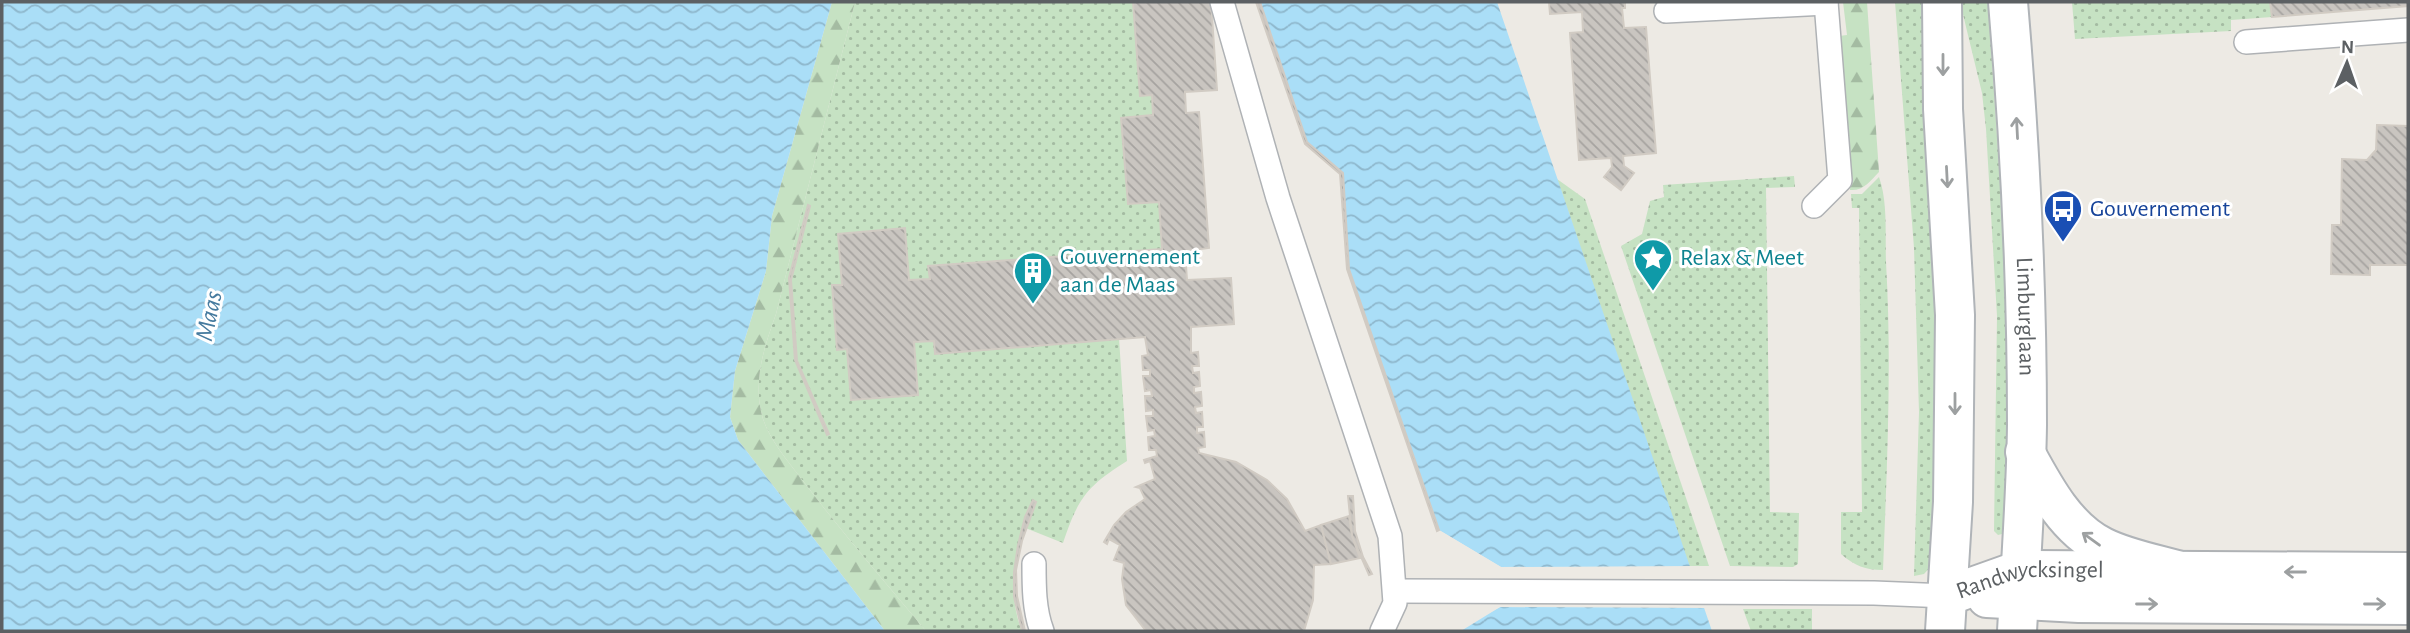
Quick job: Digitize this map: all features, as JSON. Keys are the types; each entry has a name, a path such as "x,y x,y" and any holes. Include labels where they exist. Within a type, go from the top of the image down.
{"main road":[{"path":"1942,2 1943,109 1955,315 1953,502 1946,614"},
{"name":"Limburglaan","path":"2008,2 2024,277 2025,452 2019,600"},
{"path":"2025,452 2067,519 2091,540 2116,552 2181,572"},
{"name":"Randwycksingel","path":"1946,614 2181,572 2408,572"},
{"name":"Randwycksingel","path":"2019,600 2104,604 2408,604"}],"lane":[{"path":"1222,2 1278,198 1390,536 1395,603 1382,631"},
{"path":"1666,11 1826,2 1840,180 1814,206"},
{"path":"2246,42 2408,30"},
{"path":"1034,564 1038,621 1042,631"},
{"path":"1396,591 1874,593 1946,614"}],"green space":[{"path":"832,2 855,2 764,352 759,379 760,406 766,427 784,457 926,631 885,631 738,440 730,417 735,371 766,271 772,216"},
{"path":"855,2 1133,2 1140,95 1152,95 1153,115 1121,118 1128,203 1159,202 1162,249 929,266 930,279 909,280 905,229 838,234 842,285 833,285 847,349 918,394 914,342 1119,338 1127,461 1102,478 1086,494 1063,543 1023,527 1014,579 1015,605 1022,631 926,631 790,464 774,442 763,419 759,392 761,365"},
{"path":"1843,2 1867,2 1879,172 1866,185 1855,190 1850,190 1839,36 1847,35"},
{"path":"1895,2 1923,2 1940,245 1934,563 1924,574 1914,576 1919,412 1914,248"},
{"path":"1960,2 1988,2 2009,315 2005,529 1998,535 1994,531 1997,316 1986,129 1982,93"},
{"path":"2072,2 2270,2 2272,17 2231,20 2231,31 2075,39"},
{"path":"1794,176 1795,187 1766,188 1770,512 1799,513 1798,564 1793,567 1730,566 1621,246 1642,234 1650,201 1664,197 1663,185"},
{"path":"1879,177 1885,208 1889,339 1883,570 1860,566 1841,554 1841,512 1862,512 1859,208 1852,208 1851,194 1862,194"},
{"path":"1557,179 1585,199 1709,566 1689,566"},
{"path":"1743,609 1812,609 1812,631 1751,631"}],"water":[{"name":"Maas","path":"2,2 832,2 772,216 766,271 735,371 730,417 738,440 885,631 2,631"},
{"path":"1260,2 1497,2 1712,631 1457,631 1500,607 1501,567 1439,530 1349,269 1343,173 1307,142"}],"pier":[{"path":"1439,530 1501,567 1693,566 1708,608 1500,607 1461,631 1454,631 1496,605 1497,569 1439,534"}],"building":[{"name":"Gouvernement aan de Maas","path":"1133,2 1211,2 1217,90 1185,92 1186,113 1199,112 1209,248 1185,251 1187,280 1231,278 1234,324 1191,327 1191,353 1198,352 1199,366 1192,366 1193,373 1199,372 1200,386 1194,387 1194,393 1201,392 1202,406 1195,407 1196,413 1202,412 1203,427 1197,427 1197,433 1204,432 1205,447 1198,448 1199,453 1236,462 1267,480 1287,499 1305,531 1321,525 1331,564 1314,565 1313,600 1304,631 1146,631 1126,605 1122,579 1124,563 1114,560 1120,545 1109,539 1107,544 1104,542 1126,512 1145,499 1140,488 1136,487 1155,479 1150,461 1145,463 1144,460 1157,456 1156,450 1149,450 1148,437 1155,436 1154,430 1148,431 1146,416 1153,416 1153,410 1146,411 1145,396 1152,396 1151,390 1145,391 1143,376 1150,376 1150,370 1143,370 1142,356 1148,355 1145,337 935,354 934,341 914,342 918,395 851,400 847,349 837,350 832,285 842,285 838,234 905,228 909,280 930,279 928,266 1162,249 1159,202 1128,204 1121,118 1153,115 1152,95 1140,96"},
{"path":"1256,2 1260,2 1307,142 1343,173 1349,269 1439,530 1437,531 1347,269 1340,174 1305,144"},
{"path":"1549,2 1625,2 1625,8 1622,8 1624,28 1646,27 1656,153 1623,156 1624,166 1634,173 1621,190 1604,177 1612,167 1611,158 1579,160 1570,33 1583,32 1582,12 1550,14"},
{"path":"2270,2 2408,2 2408,6 2272,17"},
{"path":"2377,125 2408,126 2408,265 2370,265 2370,275 2331,274 2332,225 2341,225 2342,159 2367,160 2376,150"},
{"path":"808,205 810,206 791,280 797,361 829,434 827,435 795,360 789,278"},
{"path":"1348,496 1353,496 1355,531 1363,557 1372,574 1369,575 1352,536"},
{"path":"1033,500 1036,502 1022,541 1016,570 1017,596 1025,631 1022,631 1014,597 1014,572 1025,517"},
{"path":"1349,516 1352,536 1360,558 1331,564 1321,525"}],"place":[{"name":"Gouvernement","path":"2063,243"},
{"name":"Relax & Meet","path":"1653,292"},
{"name":"Gouvernement aan de Maas","path":"1033,305"}]}
